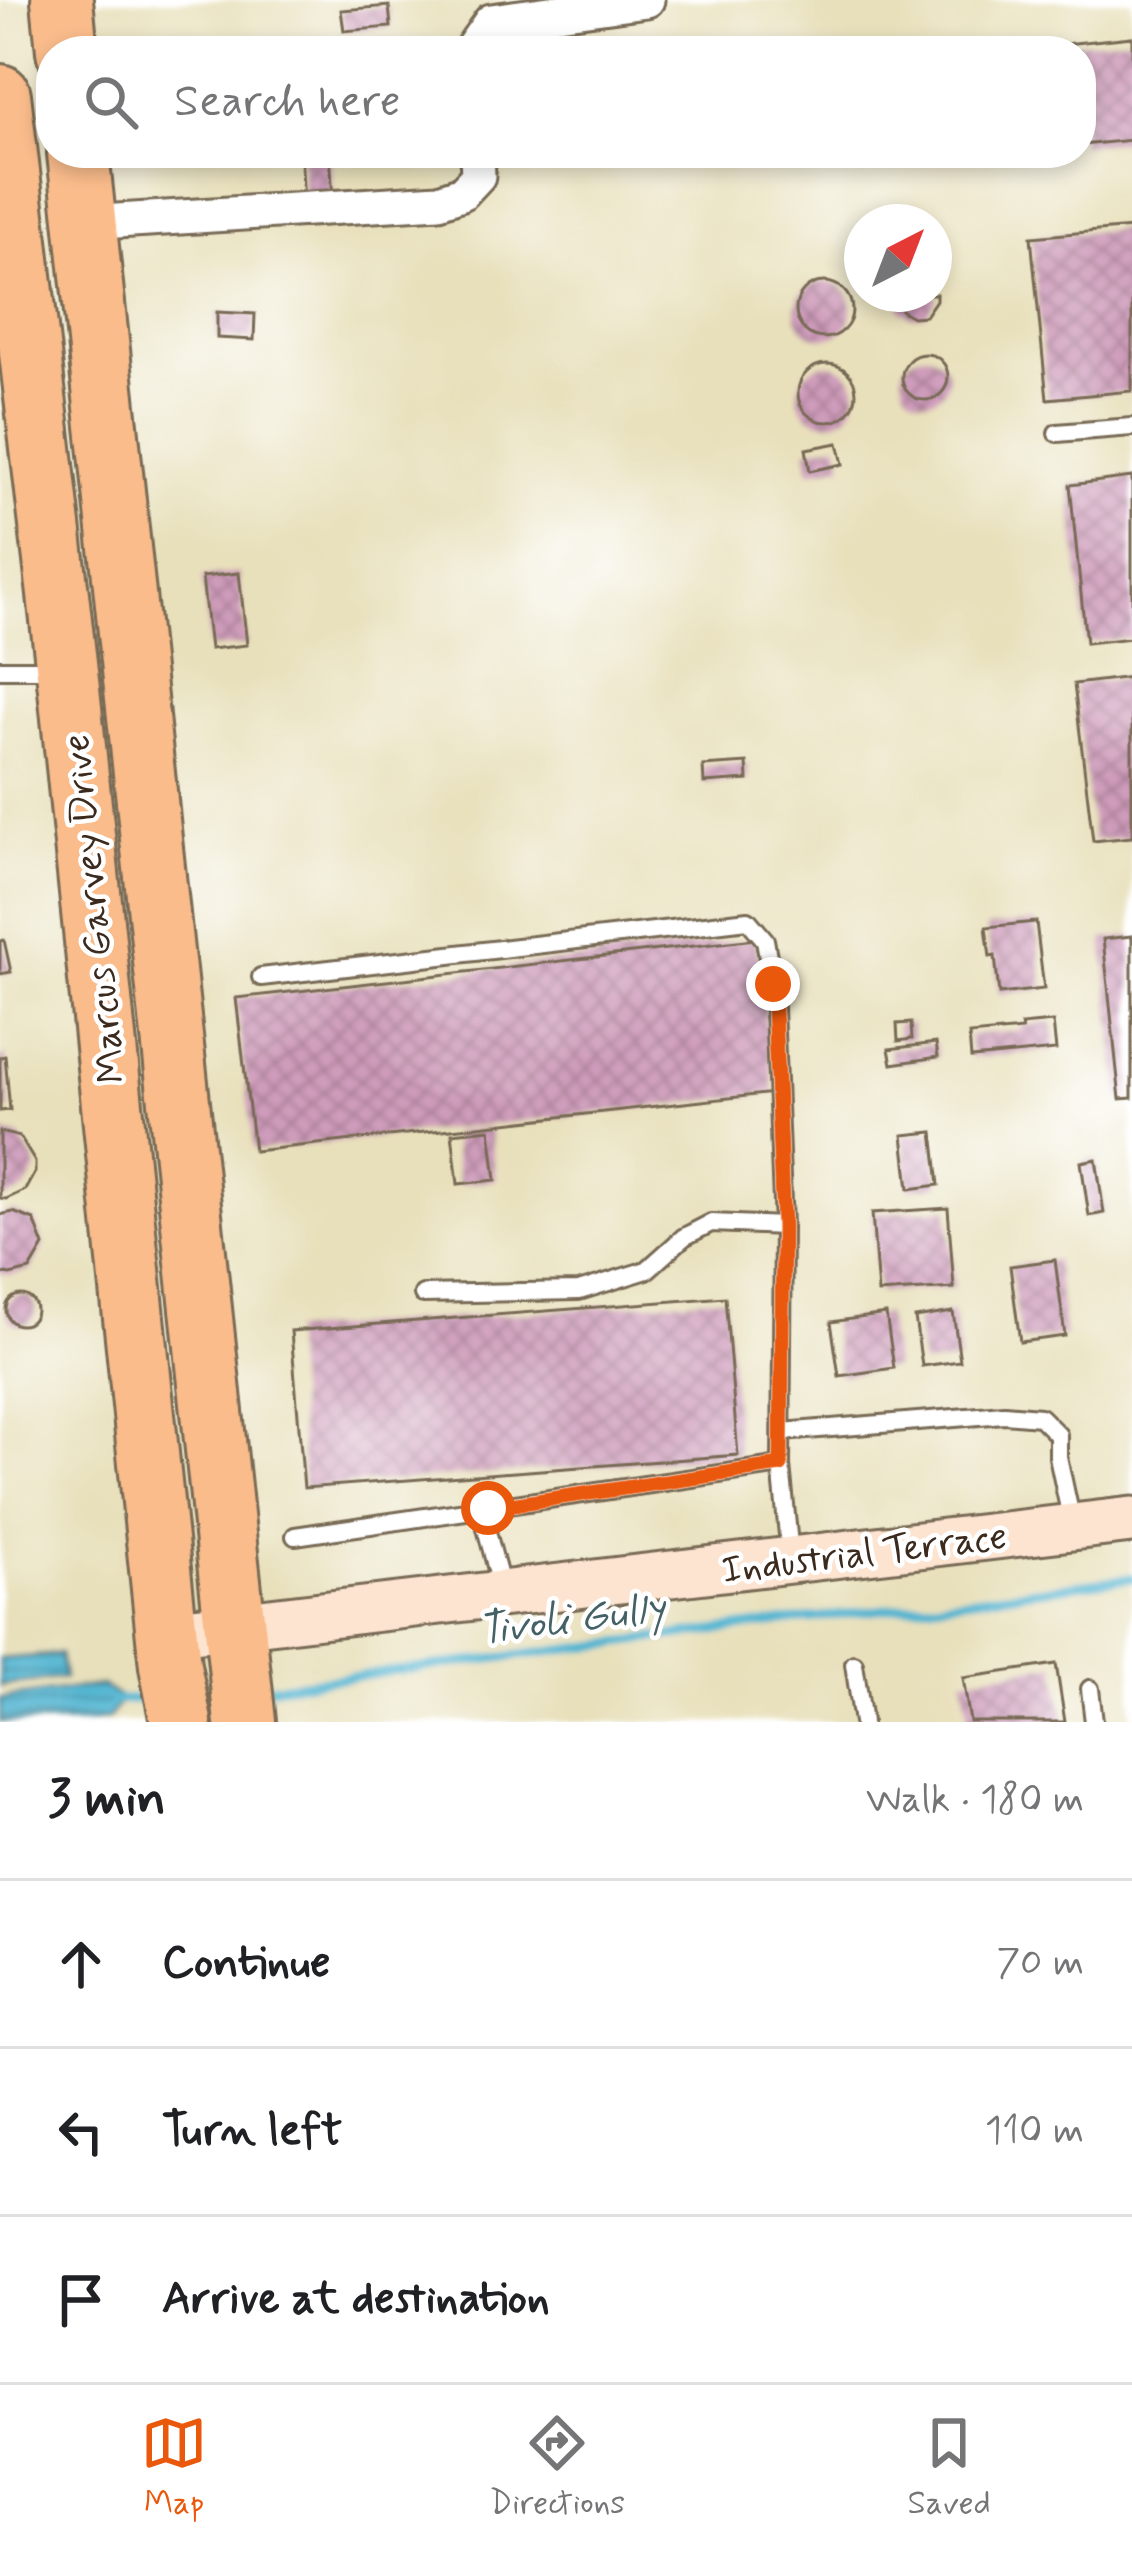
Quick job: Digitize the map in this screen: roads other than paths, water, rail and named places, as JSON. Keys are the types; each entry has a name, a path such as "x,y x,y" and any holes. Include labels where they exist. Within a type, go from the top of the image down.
{"highway":[{"path":"62,0 66,36"},
{"name":"Marcus Garvey Drive","path":"0,95 67,669 176,1689"},
{"name":"Marcus Garvey Drive","path":"80,168 239,1683"}],"street":[{"path":"480,36 491,21 647,0"},
{"path":"85,223 439,200 462,193 478,176 478,168"},
{"name":"Industrial Terrace","path":"176,1689 239,1683 502,1592 1132,1520"}],"lane":[{"path":"1057,433 1132,427"},
{"path":"0,669 67,669"},
{"path":"261,977 748,920 765,940 773,984 783,1226 781,1465 791,1559"},
{"path":"423,1294 579,1291 647,1270 684,1237 711,1223 783,1226"},
{"path":"782,1432 1004,1414 1040,1417 1058,1435 1072,1527"},
{"path":"295,1536 781,1465"},
{"path":"488,1508 486,1528 502,1592"},
{"path":"854,1664 863,1722"},
{"path":"1090,1689 1094,1722"}],"water":[{"path":"60,1654 64,1678 0,1686 0,1659"},
{"path":"101,1685 122,1699 108,1718 0,1722 0,1698"}],"waterway":[{"name":"Tivoli Gully","path":"262,1688 1132,1578"},
{"name":"Tivoli Gully","path":"113,1701 156,1698"}]}
